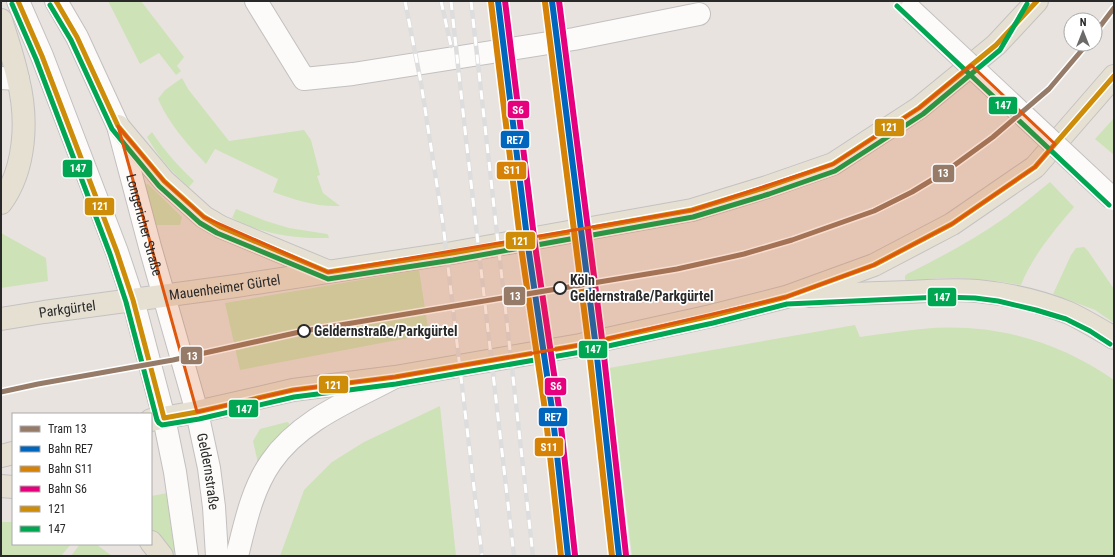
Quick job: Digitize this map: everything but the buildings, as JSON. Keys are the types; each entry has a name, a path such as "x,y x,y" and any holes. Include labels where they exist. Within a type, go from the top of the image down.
{"main road":[{"name":"Mauenheimer Gürtel","path":"133,300 452,253 692,210 767,187 833,164 919,108 996,45 1037,1"},
{"path":"1,20 10,78 23,108 23,137 20,157 14,180 1,203"},
{"path":"158,419 197,412 294,390 395,377 580,345 786,298 874,265 952,224 1035,167 1114,76"},
{"path":"118,126 164,181 204,216 221,227 328,272"},
{"path":"786,298 858,293 941,290 976,291 999,294 1038,303 1069,313 1114,338"},
{"name":"Parkgürtel","path":"1,319 133,300"},
{"path":"1,456 12,453"},
{"path":"1,486 12,487"},
{"path":"152,543 162,556"}],"street":[{"path":"18,1 42,56 117,252 133,300 158,419 175,472 187,556"},
{"name":"Longericher Straße","path":"56,1 77,37 118,126 164,296"},
{"path":"256,1 304,79 353,74 574,39 699,14"},
{"path":"996,45 1021,1"},
{"path":"907,5 1114,199"},
{"name":"Geldernstraße","path":"164,296 197,412 209,468 214,507 217,556"},
{"path":"236,556 253,498 270,463 282,448 299,431 319,417 395,377"}],"highlighted area":[{"path":"971,65 1055,144 1035,167 952,224 874,265 786,297 580,345 395,377 293,390 197,412 118,126 164,181 204,217 328,272 692,210 833,164 919,108"}],"green space":[{"path":"108,1 141,1 184,57 177,66 181,71 176,75 159,53 140,64"},
{"path":"182,78 188,89 229,141 304,130 311,140 320,175 317,176 323,193 340,206 314,204 273,192 278,179 215,149 206,164 179,133 158,99 165,90"},
{"path":"1114,118 1114,155 1095,139"},
{"path":"152,132 182,170 194,181 189,187 165,164 156,151 147,137"},
{"path":"1050,182 1074,207 1038,253 1021,285 960,278 938,278 906,281 905,276 907,274 982,233 1012,213"},
{"path":"148,184 182,217 180,225 155,225 142,186"},
{"path":"236,209 289,228 327,234 329,238 303,238 267,232 232,218"},
{"path":"1,233 46,258 48,281 1,288"},
{"path":"1084,247 1114,289 1114,323 1095,310 1053,294 1071,255 1076,248"},
{"path":"419,270 429,334 240,370 225,303"},
{"path":"855,325 860,337 913,330 973,328 1022,337 1046,344 1070,354 1114,380 1114,556 632,556 609,368"},
{"path":"440,406 456,556 280,556 304,490 332,462 364,442"},
{"path":"287,422 289,425 273,442 258,463 253,441 260,429"},
{"path":"168,493 174,553 152,530 152,496"},
{"path":"1,522 12,522 12,545 70,545 61,556 1,556"},
{"path":"79,545 97,545 112,556 71,556"}],"railway":[{"path":"405,1 421,83 443,224 482,556"},
{"path":"441,1 451,46"},
{"path":"451,1 514,556"},
{"path":"471,1 533,556"}],"tram line":[{"name":"13","path":"1103,22 1114,8"},
{"name":"13","path":"1,392 173,360 304,331 677,269 744,254 792,240 874,211 912,192 945,172 993,137 1049,89 1080,52"}],"rail line":[{"name":"RE7","path":"498,1 528,246 552,409 568,556"},
{"name":"S6","path":"505,1 535,245 559,408 575,555"},
{"name":"RE7","path":"552,1 596,348 619,556"},
{"name":"S6","path":"559,1 603,347 626,555"},
{"name":"S11","path":"491,2 521,247 545,410 561,556"},
{"name":"S11","path":"545,2 589,349 612,556"}],"transit line":[{"name":"121","path":"18,1 42,56 117,252 133,300 164,418"},
{"name":"121","path":"56,1 77,37 118,126 164,181 204,217 221,227 328,272"},
{"name":"121","path":"328,272 452,253 692,210 767,187 833,164 919,108 996,45 1037,1"},
{"name":"147","path":"12,4 36,59 110,254 126,302 157,420 162,425 199,419 294,397 396,384 581,352 713,323 787,304 941,297 975,298 998,301 1066,319 1090,331 1110,344"},
{"name":"147","path":"50,5 71,40 112,129 159,186 200,223 217,233 328,279 453,260 693,217 769,194 835,171 923,114 1000,50 1027,4"},
{"name":"147","path":"897,6 1109,205"},
{"name":"121","path":"164,418 293,390 395,377 580,345 711,316 786,297 874,265 952,224 1035,167 1114,76"}],"place":[{"name":"Köln Geldernstraße/Parkgürtel","path":"560,288"},
{"name":"Geldernstraße/Parkgürtel","path":"304,331"}]}
